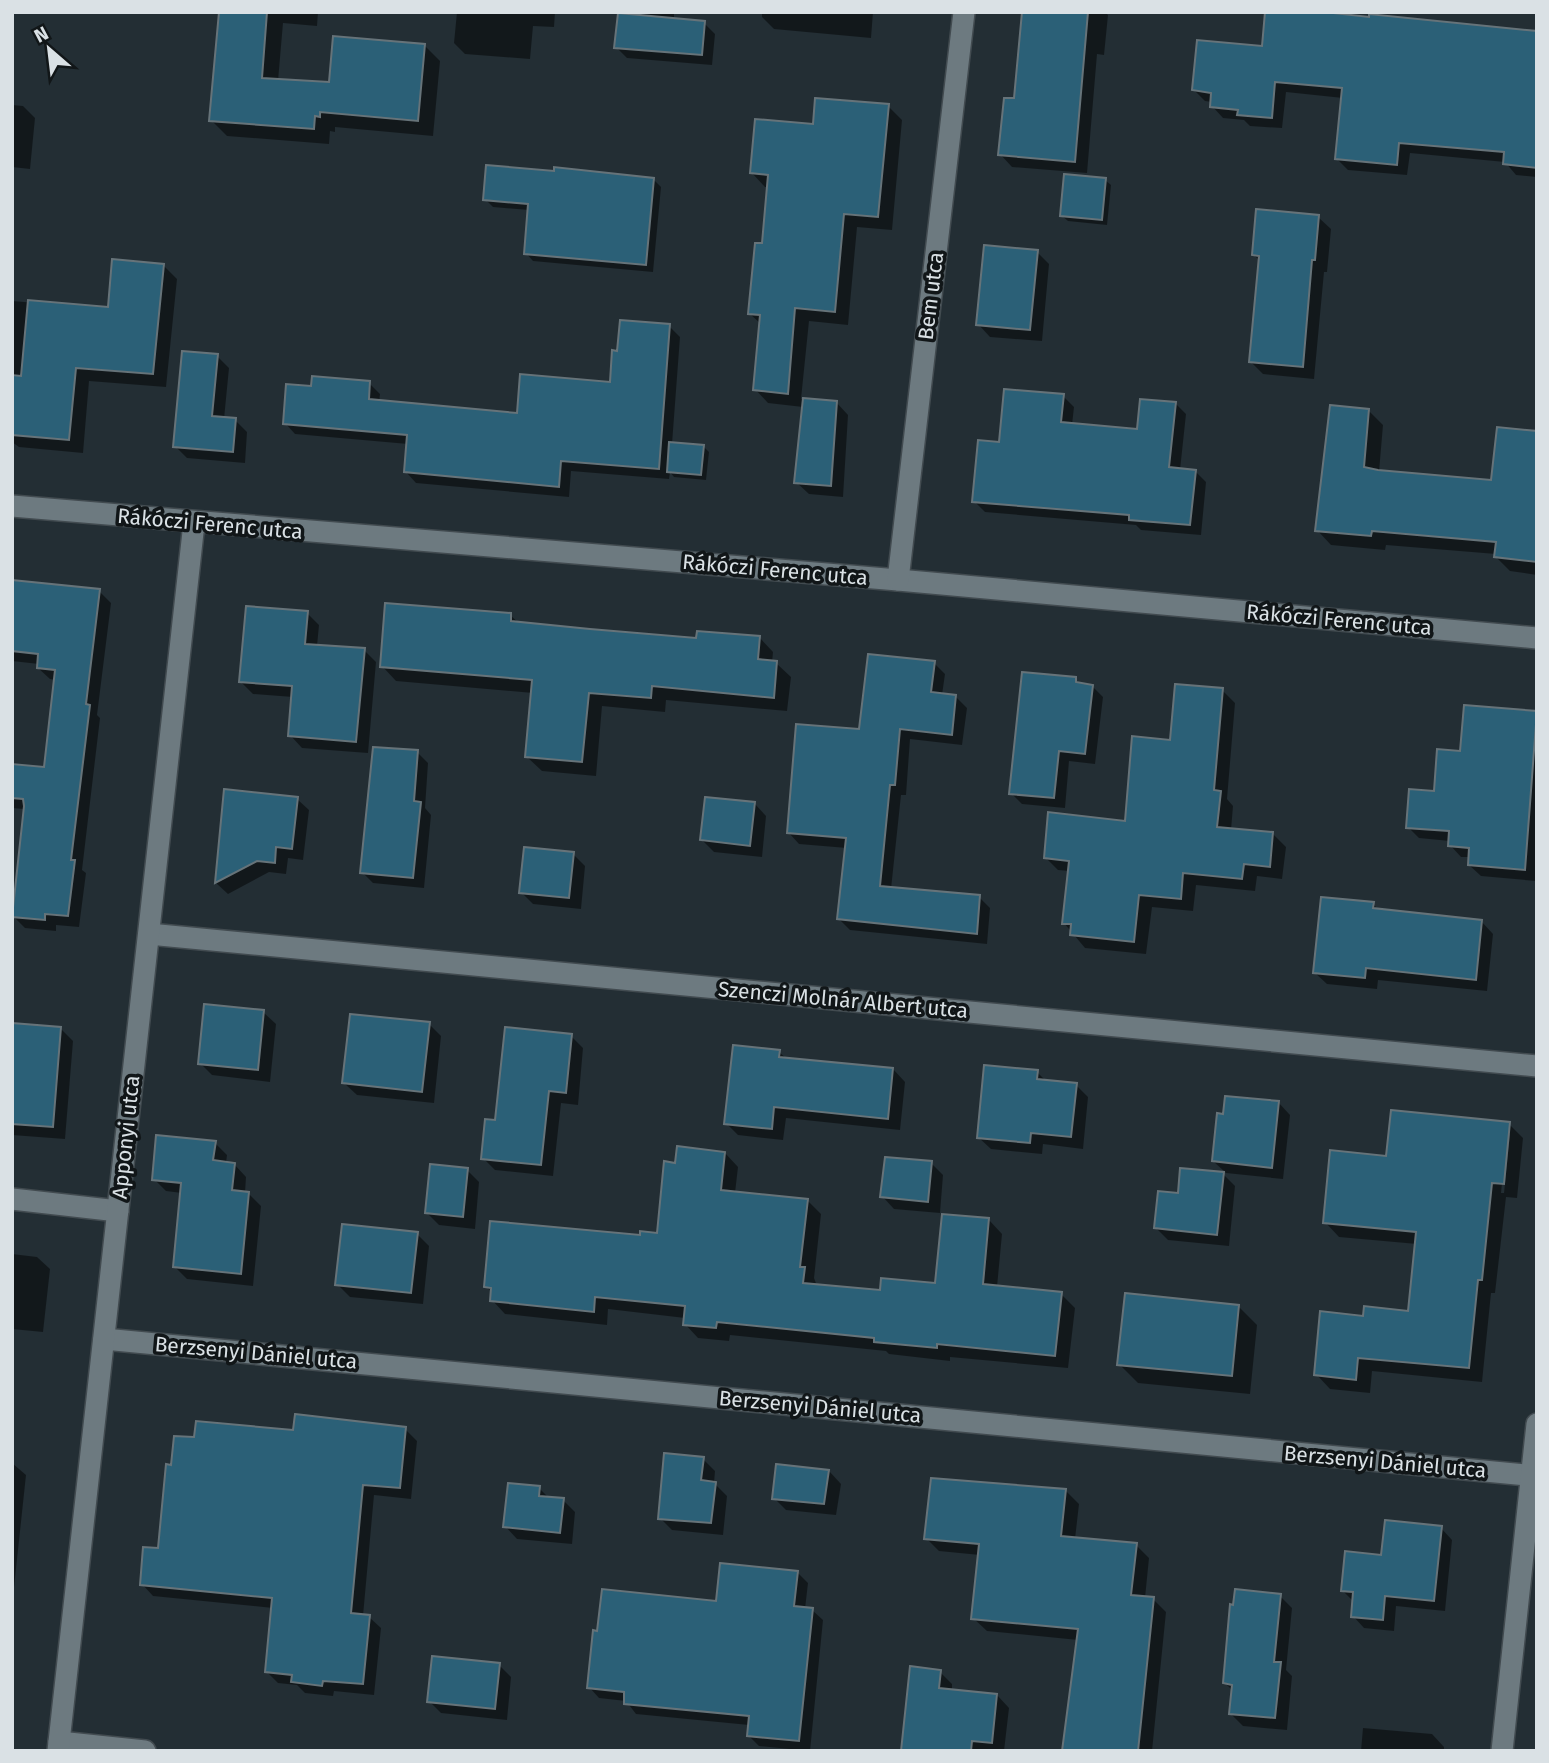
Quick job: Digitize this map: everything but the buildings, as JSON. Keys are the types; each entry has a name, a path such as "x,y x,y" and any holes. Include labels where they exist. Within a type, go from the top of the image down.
{"street":[{"name":"Bem utca","path":"898,580 964,12"},
{"name":"Rákóczi Ferenc utca","path":"12,506 898,580 1537,638"},
{"name":"Apponyi utca","path":"59,1747 194,523"},
{"name":"Szenczi Molnár Albert utca","path":"149,934 1537,1066"},
{"path":"12,1199 118,1211"},
{"name":"Berzsenyi Dániel utca","path":"104,1339 1534,1476"},
{"path":"1502,1751 1534,1476 1537,1424"},
{"path":"59,1747 145,1751"}]}
